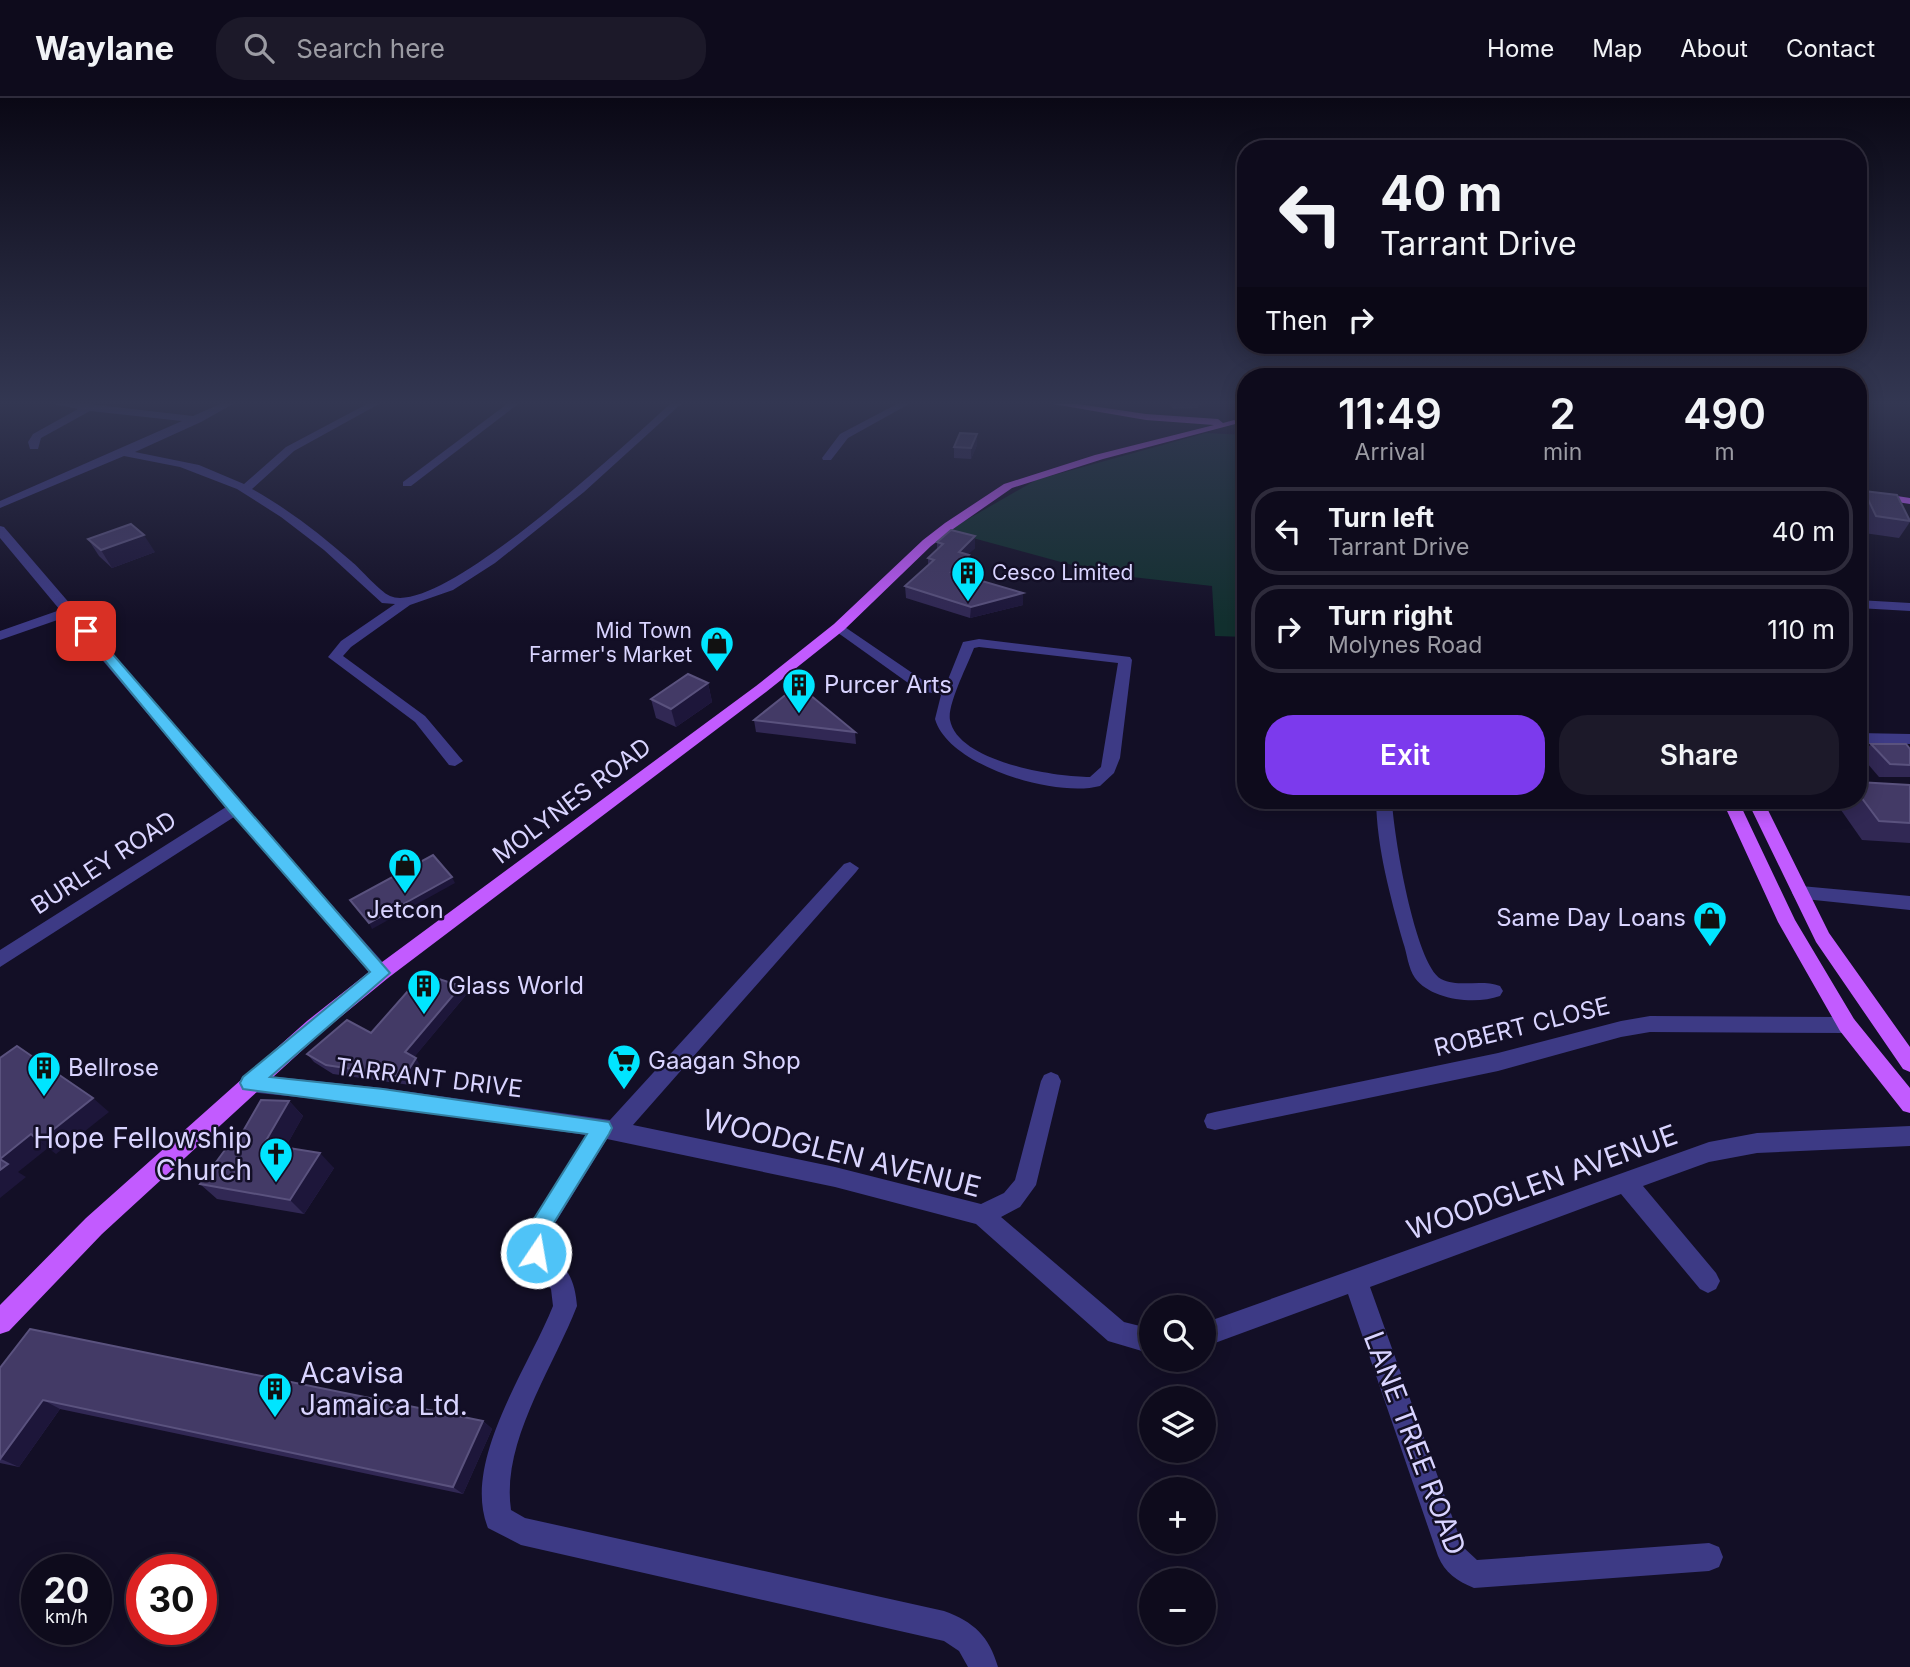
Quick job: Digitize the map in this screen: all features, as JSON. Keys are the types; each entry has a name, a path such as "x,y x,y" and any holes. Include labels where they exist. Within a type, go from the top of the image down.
{"main road":[{"path":"1008,486 1023,477"},
{"name":"MOLYNES ROAD","path":"0,1322 94,1226 249,1083 381,973 761,690 839,627 926,543 1008,486 1036,477"},
{"path":"1867,494 1910,501"},
{"path":"1734,809 1787,922 1847,1025 1910,1104"},
{"path":"1759,809 1822,937 1910,1063"}],"street":[{"path":"0,505 66,477"},
{"path":"217,477 288,517 387,600 404,604"},
{"path":"244,490 258,477"},
{"path":"407,484 416,477"},
{"path":"455,761 420,719 335,657 346,644 404,604 425,597 505,551 593,477"},
{"path":"0,530 236,808 381,973"},
{"path":"1867,605 1910,607"},
{"path":"0,636 69,611"},
{"path":"839,627 923,687 950,692"},
{"path":"979,643 1125,660 1112,758 1108,769 1094,782 1067,782 1017,772 966,750 952,738 943,724 943,711 950,692 968,645 979,643"},
{"path":"1867,738 1910,739"},
{"name":"BURLEY ROAD","path":"0,960 236,808"},
{"path":"1384,809 1385,839 1394,879 1421,972 1427,981 1447,990 1493,991"},
{"path":"850,868 608,1129 538,1230 534,1243 536,1253 560,1279 566,1293 565,1306 503,1448 495,1478 493,1501 498,1518 521,1531 962,1632 974,1643 983,1667"},
{"path":"1801,893 1910,903"},
{"name":"ROBERT CLOSE","path":"1215,1121 1498,1062 1621,1029 1650,1024 1847,1025"},
{"path":"982,1215 1012,1200 1025,1185 1051,1081"},
{"name":"TARRANT DRIVE","path":"249,1083 383,1097 608,1129"},
{"name":"WOODGLEN AVENUE","path":"608,1129 835,1177 982,1215 1117,1332 1139,1338"},
{"name":"WOODGLEN AVENUE","path":"1216,1331 1732,1146 1910,1136"},
{"path":"1626,1183 1707,1281"},
{"name":"LANE TREE ROAD","path":"1356,1282 1452,1556 1458,1564 1474,1574 1709,1557"}],"green space":[{"path":"1046,477 1237,477 1237,637 1215,636 1212,586 1105,574 947,531 1036,480"}],"building":[{"path":"1867,491 1897,495 1910,521 1876,516"},
{"path":"131,524 144,535 101,550 88,539"},
{"path":"951,530 975,536 959,552 969,555 951,572 1023,593 971,607 905,586 934,560 928,558 943,544 937,542"},
{"path":"688,674 708,683 671,709 651,699"},
{"path":"798,685 855,732 754,720"},
{"path":"1871,744 1906,744 1910,749 1910,765 1890,764"},
{"path":"1867,783 1910,785 1910,823 1879,821 1867,805"},
{"name":"Jetcon","path":"433,855 452,877 369,923 350,900"},
{"path":"423,974 461,986 405,1052 416,1058 404,1077 326,1065 307,1054 347,1020 371,1033"},
{"name":"Bellrose","path":"17,1046 93,1098 39,1141 31,1134 0,1159 0,1058"},
{"path":"261,1100 289,1101 264,1144 320,1153 290,1200 200,1184 233,1139 238,1140"},
{"path":"0,1159 8,1164 0,1170"},
{"name":"Acavisa Jamaica Ltd.","path":"30,1329 483,1421 453,1487 43,1400 0,1459 0,1368"}],"place":[{"name":"Cesco Limited","path":"968,603"},
{"name":"Mid Town Farmer's Market","path":"717,673"},
{"name":"Purcer Arts","path":"799,715"},
{"name":"Jetcon","path":"405,895"},
{"name":"Same Day Loans","path":"1710,948"},
{"name":"Glass World","path":"424,1016"},
{"name":"Gaagan Shop","path":"624,1091"},
{"name":"Bellrose","path":"44,1098"},
{"name":"Hope Fellowship Church","path":"276,1184"},
{"name":"Acavisa Jamaica Ltd.","path":"275,1419"}],"route":[{"path":"86,631 381,973 249,1083 383,1097 602,1128 538,1230 534,1243 536,1253"}]}
